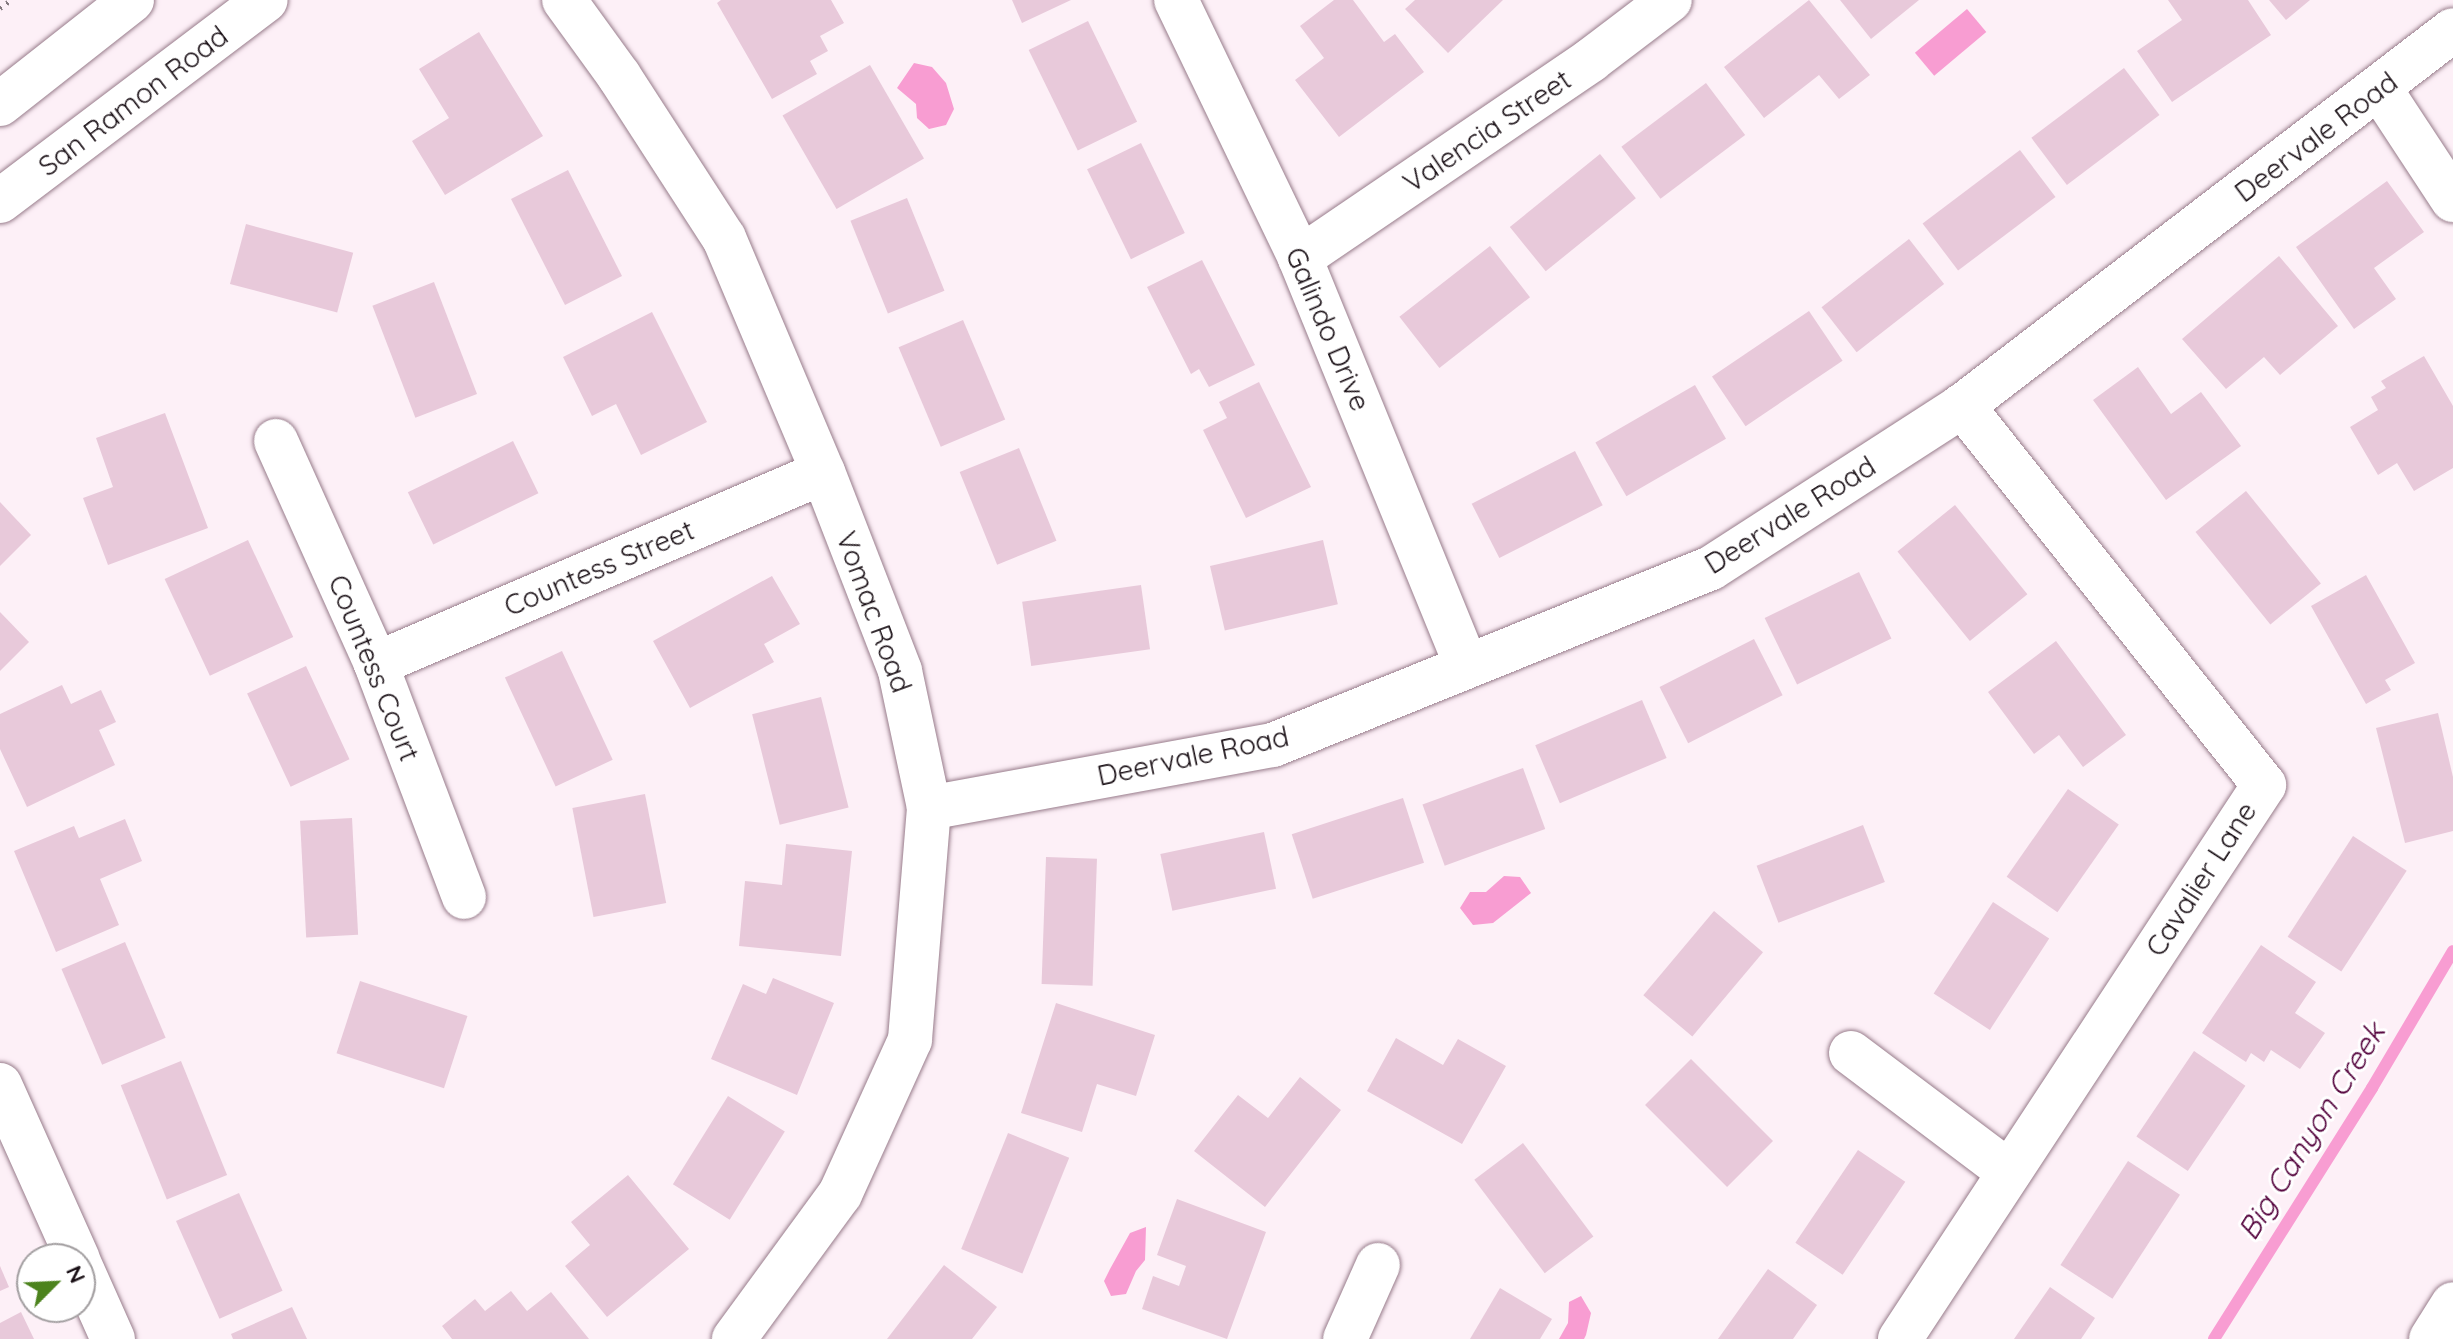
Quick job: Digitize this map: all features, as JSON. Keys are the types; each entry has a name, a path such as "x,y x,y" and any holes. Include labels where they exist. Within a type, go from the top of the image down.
{"main road":[{"path":"0,104 132,0"},
{"name":"San Ramon Road","path":"0,201 266,0"},
{"name":"Vomac Road","path":"564,0 619,76 724,238 823,472 900,671 929,808 910,1040 840,1194 738,1338"},
{"name":"Galindo Drive","path":"1176,0 1300,258 1466,665"},
{"name":"Valencia Street","path":"1300,258 1591,60 1670,0"},
{"name":"Deervale Road","path":"929,808 1273,745 1711,568 1962,406 2380,89 2453,30"},
{"path":"2380,89 2453,200"},
{"name":"Cavalier Lane","path":"1900,1339 2264,785 1962,406"},
{"name":"Countess Court","path":"276,441 376,664 464,897"},
{"name":"Countess Street","path":"376,664 823,472"},
{"path":"1851,1053 2009,1172"},
{"path":"0,1085 71,1243"},
{"path":"1345,1339 1378,1265"},
{"path":"96,1301 113,1339"},
{"path":"2431,1339 2453,1304"}],"path":[{"path":"0,8 11,0"}],"shaded area":[{"path":"1967,9 1986,32 1934,76 1915,53"},
{"path":"914,63 932,67 946,83 954,109 946,125 929,129 917,118 916,104 897,88"},
{"path":"1504,876 1520,877 1531,893 1493,923 1473,925 1460,908 1470,892 1486,892"},
{"path":"1146,1227 1145,1260 1136,1271 1126,1294 1111,1296 1104,1281 1110,1269 1130,1233"},
{"path":"1581,1296 1591,1313 1584,1339 1559,1339 1568,1323 1569,1302"}],"building":[{"path":"721,0 831,0 844,23 820,36 828,51 810,61 817,74 772,99 717,3"},
{"path":"1012,0 1071,0 1022,23"},
{"path":"1334,0 1353,0 1384,42 1395,34 1424,72 1339,137 1295,80 1324,58 1300,26"},
{"path":"1415,0 1503,0 1448,53 1405,9"},
{"path":"1809,0 1870,75 1839,99 1819,75 1764,118 1724,67"},
{"path":"1840,0 1919,0 1871,39"},
{"path":"2168,0 2248,0 2271,35 2172,102 2137,51 2182,20"},
{"path":"2269,0 2310,0 2286,20"},
{"path":"1088,21 1137,122 1078,151 1029,50"},
{"path":"479,32 543,136 445,195 412,141 449,118 419,69"},
{"path":"870,65 924,159 837,209 783,116"},
{"path":"2124,68 2160,115 2067,185 2031,138"},
{"path":"1706,83 1745,135 1660,199 1621,147"},
{"path":"1141,143 1185,233 1131,259 1087,169"},
{"path":"2020,150 2056,197 1958,271 1923,223"},
{"path":"1600,154 1636,198 1546,271 1510,227"},
{"path":"568,170 622,276 565,305 511,199"},
{"path":"2387,181 2424,232 2374,268 2396,299 2354,329 2296,247"},
{"path":"907,198 944,291 888,314 850,221"},
{"path":"246,224 353,253 337,313 230,284"},
{"path":"1909,239 1944,284 1857,352 1822,307"},
{"path":"1490,246 1530,297 1439,368 1399,317"},
{"path":"2279,256 2338,326 2280,375 2264,357 2226,389 2182,339"},
{"path":"1202,260 1255,365 1209,387 1199,369 1191,374 1147,287"},
{"path":"434,282 477,394 415,418 372,306"},
{"path":"1809,311 1843,361 1746,426 1712,376"},
{"path":"652,312 707,422 641,455 616,404 592,416 563,357"},
{"path":"963,320 1005,419 941,447 899,347"},
{"path":"2424,356 2453,406 2453,468 2414,491 2397,463 2378,475 2350,427 2378,410 2371,397 2386,388 2381,381"},
{"path":"2138,367 2171,414 2201,392 2241,446 2166,500 2093,400"},
{"path":"1259,382 1311,487 1246,518 1203,430 1227,418 1219,402"},
{"path":"1695,385 1726,439 1626,496 1595,442"},
{"path":"165,413 208,528 108,565 83,498 113,487 96,438"},
{"path":"513,441 538,493 433,544 408,492"},
{"path":"1019,448 1056,541 997,565 960,472"},
{"path":"1575,451 1603,505 1499,558 1472,504"},
{"path":"2246,491 2321,583 2270,624 2195,532"},
{"path":"0,502 31,535 0,566"},
{"path":"1955,505 2027,594 1970,641 1897,552"},
{"path":"248,540 293,637 210,676 165,579"},
{"path":"1323,540 1338,604 1225,630 1210,566"},
{"path":"1859,572 1891,639 1797,685 1765,618"},
{"path":"2366,575 2415,663 2385,680 2391,690 2366,704 2311,606"},
{"path":"772,576 800,624 764,644 774,662 690,708 653,641"},
{"path":"1141,585 1150,649 1031,666 1022,602"},
{"path":"0,612 29,642 0,671"},
{"path":"1754,639 1783,695 1688,743 1660,687"},
{"path":"2056,641 2126,735 2083,767 2059,735 2034,754 1988,692"},
{"path":"562,651 613,760 556,786 505,678"},
{"path":"306,666 350,759 291,787 247,693"},
{"path":"62,685 71,704 101,690 116,722 99,730 115,765 27,807 0,749 0,714"},
{"path":"821,697 849,808 780,825 752,714"},
{"path":"1642,700 1667,758 1560,803 1535,745"},
{"path":"2438,713 2453,777 2453,831 2405,843 2376,728"},
{"path":"1523,768 1545,829 1445,866 1422,805"},
{"path":"2068,789 2119,825 2057,912 2007,877"},
{"path":"645,794 666,903 594,917 572,808"},
{"path":"1403,798 1424,863 1313,899 1292,834"},
{"path":"352,818 358,935 306,938 300,821"},
{"path":"125,819 142,861 100,879 119,925 56,952 14,851 74,826 79,838"},
{"path":"1863,825 1885,882 1778,923 1757,866"},
{"path":"1264,832 1276,889 1172,911 1160,854"},
{"path":"2353,836 2407,871 2341,971 2288,937"},
{"path":"786,844 852,851 841,956 739,946 745,881 782,885"},
{"path":"1046,857 1097,859 1093,986 1042,984"},
{"path":"1993,902 2049,938 1990,1030 1934,993"},
{"path":"1714,911 1763,952 1692,1036 1643,995"},
{"path":"125,942 166,1038 102,1065 61,969"},
{"path":"2261,945 2316,982 2295,1013 2325,1033 2300,1069 2271,1050 2264,1062 2251,1053 2246,1062 2202,1033"},
{"path":"773,978 834,1003 797,1095 711,1059 743,984 766,994"},
{"path":"360,981 467,1016 444,1088 337,1053"},
{"path":"1056,1003 1155,1035 1136,1096 1097,1084 1082,1132 1021,1113"},
{"path":"1396,1038 1443,1065 1458,1039 1506,1066 1462,1144 1367,1091"},
{"path":"2194,1051 2245,1086 2188,1171 2136,1136"},
{"path":"1691,1059 1773,1141 1727,1187 1645,1105"},
{"path":"181,1061 227,1175 167,1199 121,1085"},
{"path":"1300,1077 1341,1110 1265,1207 1194,1151 1238,1095 1268,1118"},
{"path":"728,1096 785,1132 730,1220 673,1184"},
{"path":"1008,1133 1069,1158 1022,1274 961,1249"},
{"path":"1523,1143 1593,1236 1545,1273 1474,1180"},
{"path":"1858,1150 1905,1182 1843,1275 1795,1243"},
{"path":"2128,1161 2180,1195 2112,1299 2060,1265"},
{"path":"628,1175 689,1249 607,1317 565,1266 590,1245 571,1222"},
{"path":"239,1193 283,1291 219,1319 176,1221"},
{"path":"1177,1199 1266,1232 1227,1339 1142,1309 1153,1276 1179,1286 1186,1266 1157,1255"},
{"path":"944,1265 997,1307 972,1339 887,1339"},
{"path":"0,1266 9,1287 0,1291"},
{"path":"1768,1269 1817,1305 1793,1339 1718,1339"},
{"path":"2050,1287 2095,1318 2081,1339 2014,1339"},
{"path":"1500,1288 1552,1319 1540,1339 1470,1339"},
{"path":"511,1291 527,1311 551,1292 589,1339 452,1339 442,1326 475,1299 485,1311"},
{"path":"292,1307 307,1339 233,1339 231,1334"},
{"path":"16,1315 16,1323 26,1323 34,1339 0,1339 0,1323"}],"waterway":[{"name":"Big Canyon Creek","path":"2214,1339 2372,1088 2453,951"}]}
